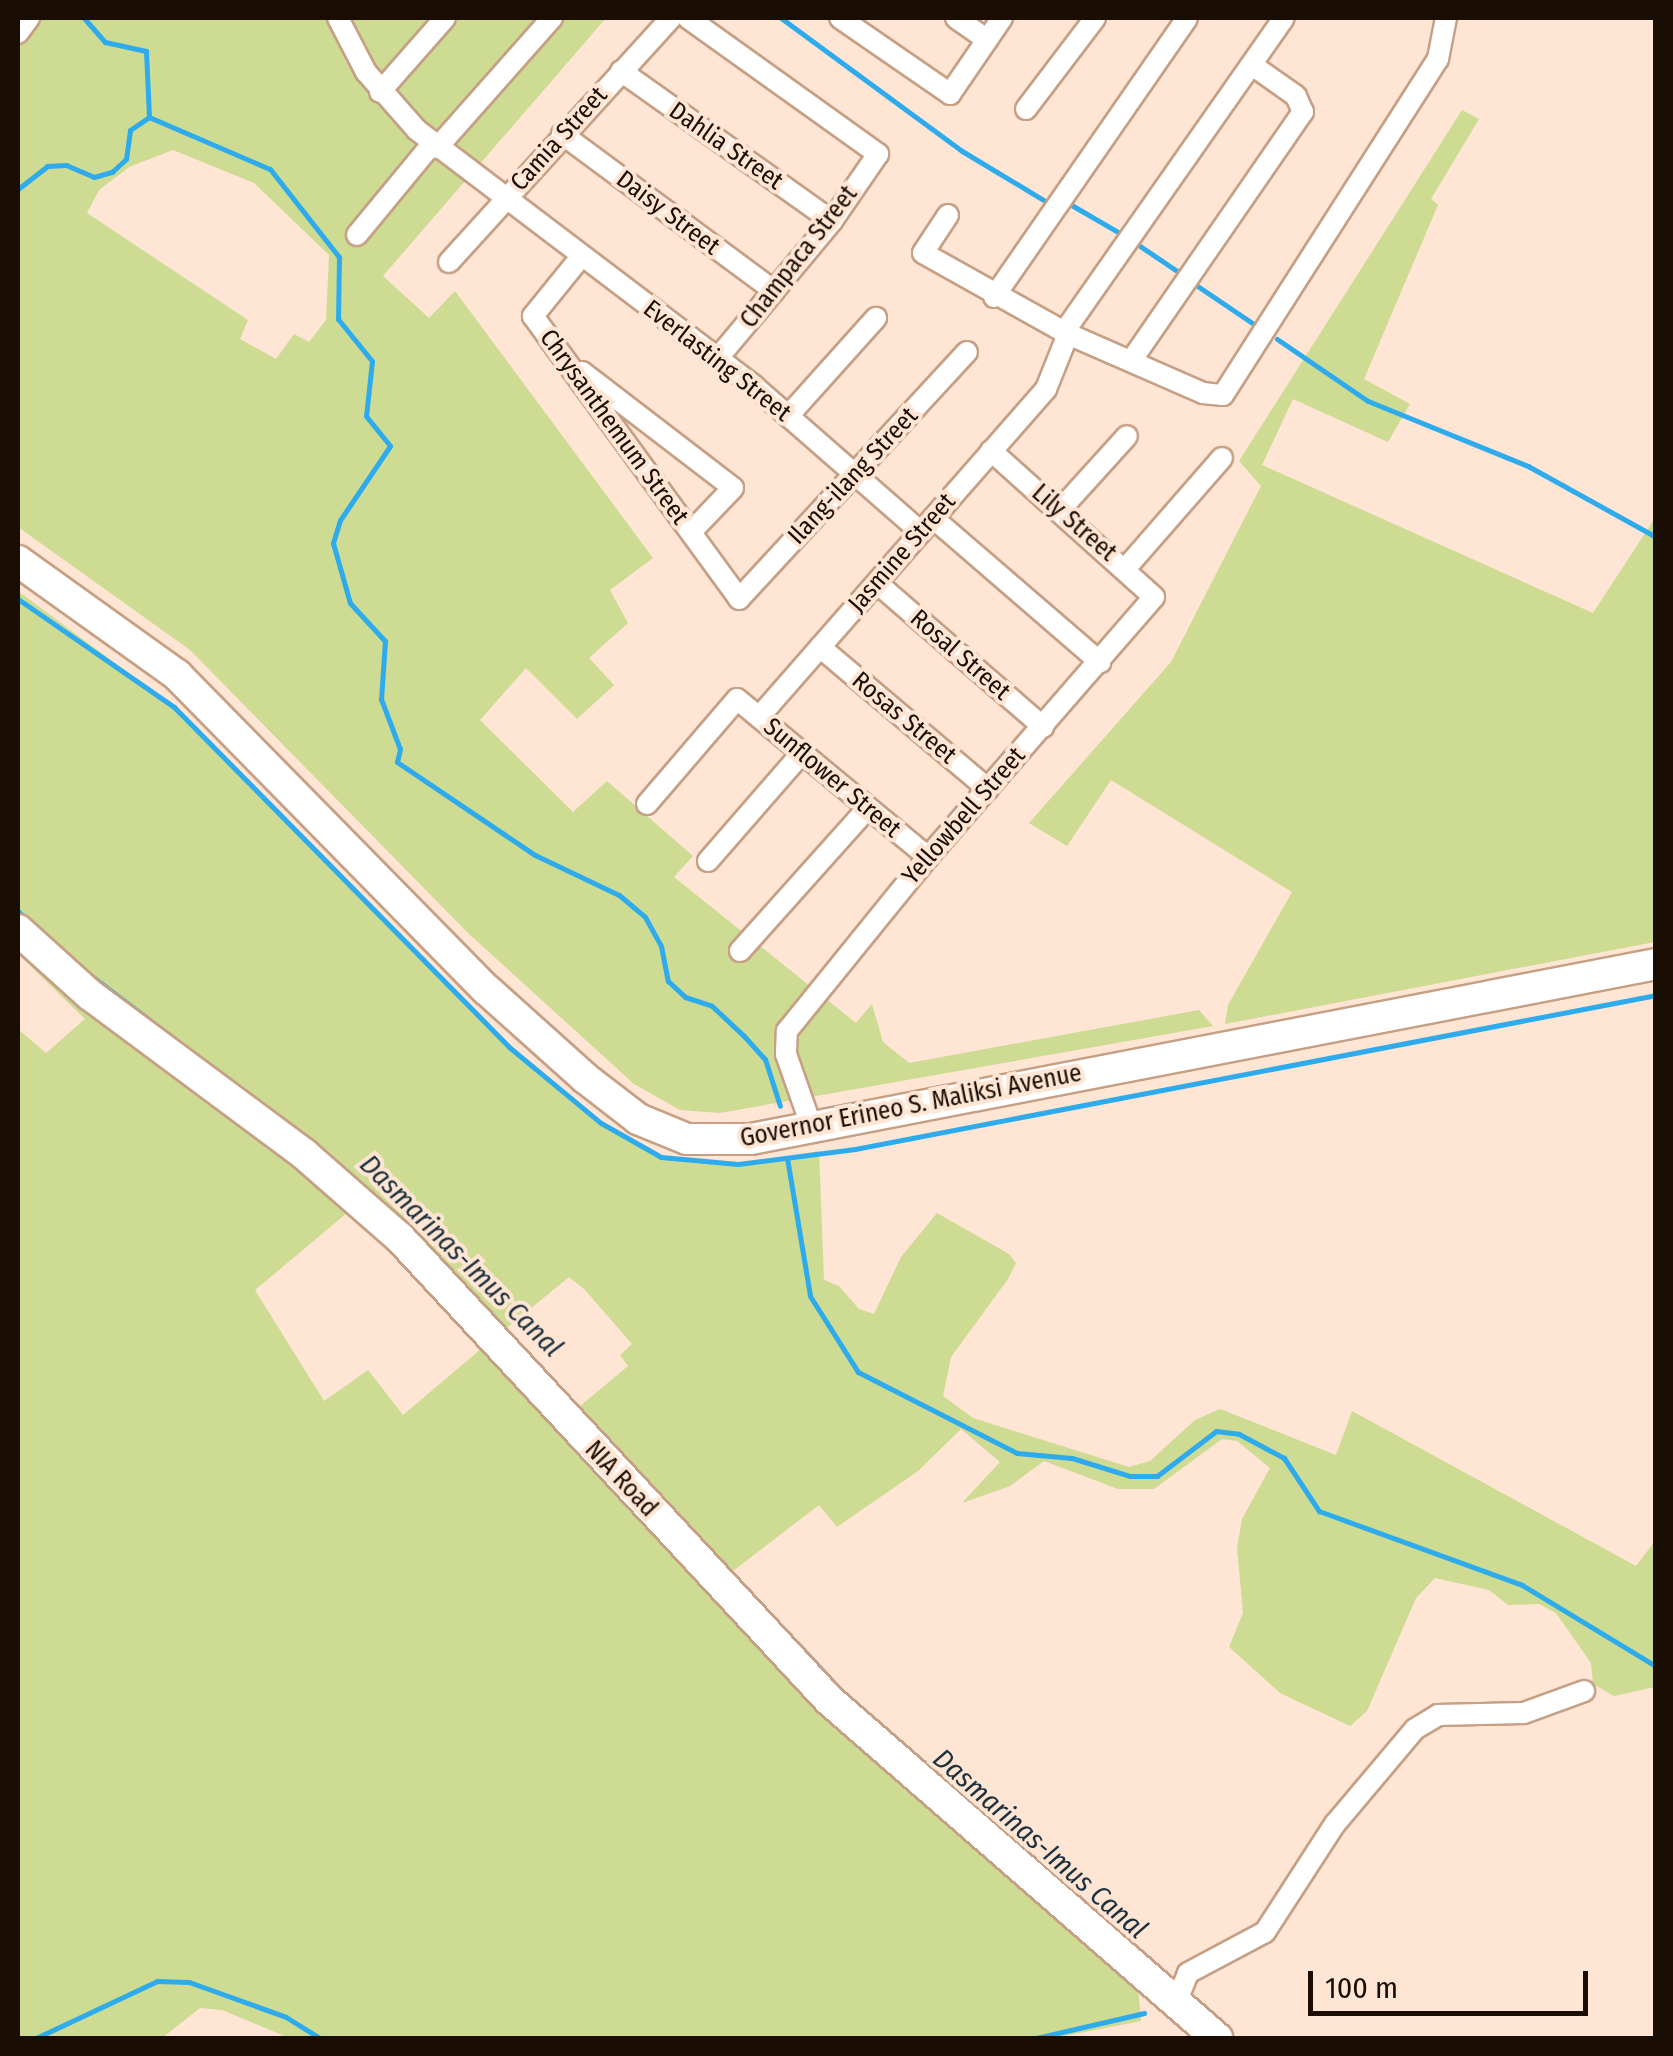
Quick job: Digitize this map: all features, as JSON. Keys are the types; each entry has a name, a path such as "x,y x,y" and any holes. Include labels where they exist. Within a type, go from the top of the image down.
{"main road":[{"name":"Governor Erineo S. Maliksi Avenue","path":"18,561 177,676 487,990 638,1119 687,1139 719,1142 812,1128 1656,964"},
{"name":"NIA Road","path":"18,930 90,995 304,1154 400,1238 829,1700 1217,2038"}],"street":[{"path":"18,34 29,18"},
{"name":"Everlasting Street","path":"339,18 380,92 434,146 718,358 854,474 927,525 1100,662"},
{"path":"380,92 446,18"},
{"path":"358,236 434,146 552,18"},
{"name":"Camia Street","path":"449,262 671,18"},
{"name":"Champaca Street","path":"688,18 878,154 832,221 718,358"},
{"path":"840,18 950,94 1002,18"},
{"path":"956,18 987,40"},
{"path":"1026,108 1096,18"},
{"path":"994,297 1187,18"},
{"name":"Jasmine Street","path":"759,716 1046,389 1066,333 1284,18"},
{"path":"948,214 923,253 994,297 1066,333 1224,395 1438,59 1446,18"},
{"path":"1131,361 1303,112 1296,96 1252,65"},
{"name":"Dahlia Street","path":"620,71 832,221"},
{"name":"Daisy Street","path":"562,134 774,292"},
{"name":"Chrysanthemum Street","path":"580,258 533,316 738,599"},
{"path":"788,416 876,318"},
{"name":"Ilang-ilang Street","path":"738,599 967,352"},
{"path":"568,362 733,488 692,532"},
{"path":"1060,511 1127,436"},
{"name":"Lily Street","path":"991,451 1154,597"},
{"path":"1126,568 1222,458"},
{"name":"Rosal Street","path":"877,582 1043,726"},
{"name":"Yellowbell Street","path":"812,1128 784,1042 798,1015 928,857 1154,597"},
{"name":"Rosas Street","path":"820,647 988,790"},
{"name":"Sunflower Street","path":"647,804 737,699 928,857"},
{"path":"708,861 802,753"},
{"path":"740,951 868,808"},
{"path":"1176,2003 1188,1973 1265,1932 1335,1824 1414,1729 1438,1715 1524,1713 1584,1690"}],"green space":[{"path":"18,18 606,18 383,276 429,318 455,291 653,558 610,590 628,623 589,658 614,685 577,719 526,668 480,720 573,812 607,781 693,856 674,877 856,1023 872,1004 883,1042 909,1063 1199,1010 1213,1026 720,1113 680,1110 634,1084 468,933 190,650 18,527","holes":["173,150 254,183 329,255 326,320 309,342 294,334 276,359 240,339 248,320 87,213 99,190 129,167"]},
{"path":"1462,110 1479,119 1431,199 1438,205 1364,379 1410,404 1388,442 1293,399 1262,465 1593,613 1655,518 1655,942 1225,1024 1228,1005 1292,892 1111,780 1067,846 1029,823 1171,662 1261,486 1239,461"},
{"path":"18,591 174,707 509,1047 601,1123 661,1157 692,1163 738,1164 819,1151 824,1280 839,1286 859,1309 874,1314 901,1257 937,1213 1009,1254 1016,1263 1008,1279 951,1357 943,1396 973,1418 1129,1467 1150,1461 1195,1420 1220,1409 1336,1455 1352,1411 1636,1566 1655,1541 1655,1687 1614,1696 1593,1684 1591,1663 1556,1613 1539,1604 1508,1605 1489,1590 1435,1578 1416,1598 1367,1711 1350,1726 1280,1693 1229,1647 1243,1613 1237,1548 1242,1519 1270,1468 1237,1441 1222,1439 1154,1489 1118,1489 1044,1461 1010,1486 962,1503 1000,1462 961,1429 918,1471 837,1527 819,1505 725,1577 573,1412 628,1366 620,1355 632,1344 585,1290 569,1277 502,1332 18,916"},
{"path":"18,941 353,1208 255,1290 324,1401 368,1370 403,1415 488,1343 1138,1985 1141,2021 1054,2038 289,2038 222,2010 200,2008 162,2038 18,2038 18,1029 46,1053 85,1019 18,954"}],"waterway":[{"path":"84,18 105,42 146,51 149,117"},
{"path":"781,18 962,151 1052,205"},
{"path":"18,189 47,166 66,165 94,177 112,172 126,159 130,130 149,117 270,169 339,257 338,319 372,361 366,416 390,446 340,520 333,543 350,603 385,641 381,699 400,749 397,762 535,855 619,895 645,917 661,946 668,981 685,997 712,1006 765,1059 780,1106"},
{"path":"1068,203 1123,235"},
{"path":"1134,242 1183,275"},
{"path":"1196,285 1258,327"},
{"path":"1277,339 1368,401 1528,466 1656,537"},
{"path":"18,599 174,707 509,1047 601,1123 661,1157 738,1164 855,1149 1656,995"},
{"name":"Dasmarinas-Imus Canal","path":"18,911 28,921"},
{"name":"Dasmarinas-Imus Canal","path":"85,971 172,1037"},
{"name":"Dasmarinas-Imus Canal","path":"324,1152 402,1220"},
{"path":"787,1158 810,1296 858,1372 1017,1453 1072,1458 1130,1476 1157,1476 1216,1431 1239,1434 1284,1458 1319,1511 1522,1585 1656,1666"},
{"name":"Dasmarinas-Imus Canal","path":"417,1235 495,1318"},
{"name":"Dasmarinas-Imus Canal","path":"797,1643 848,1698"},
{"path":"36,2038 157,1981 189,1982 286,2017 320,2038"},
{"path":"1036,2038 1144,2013"}]}
